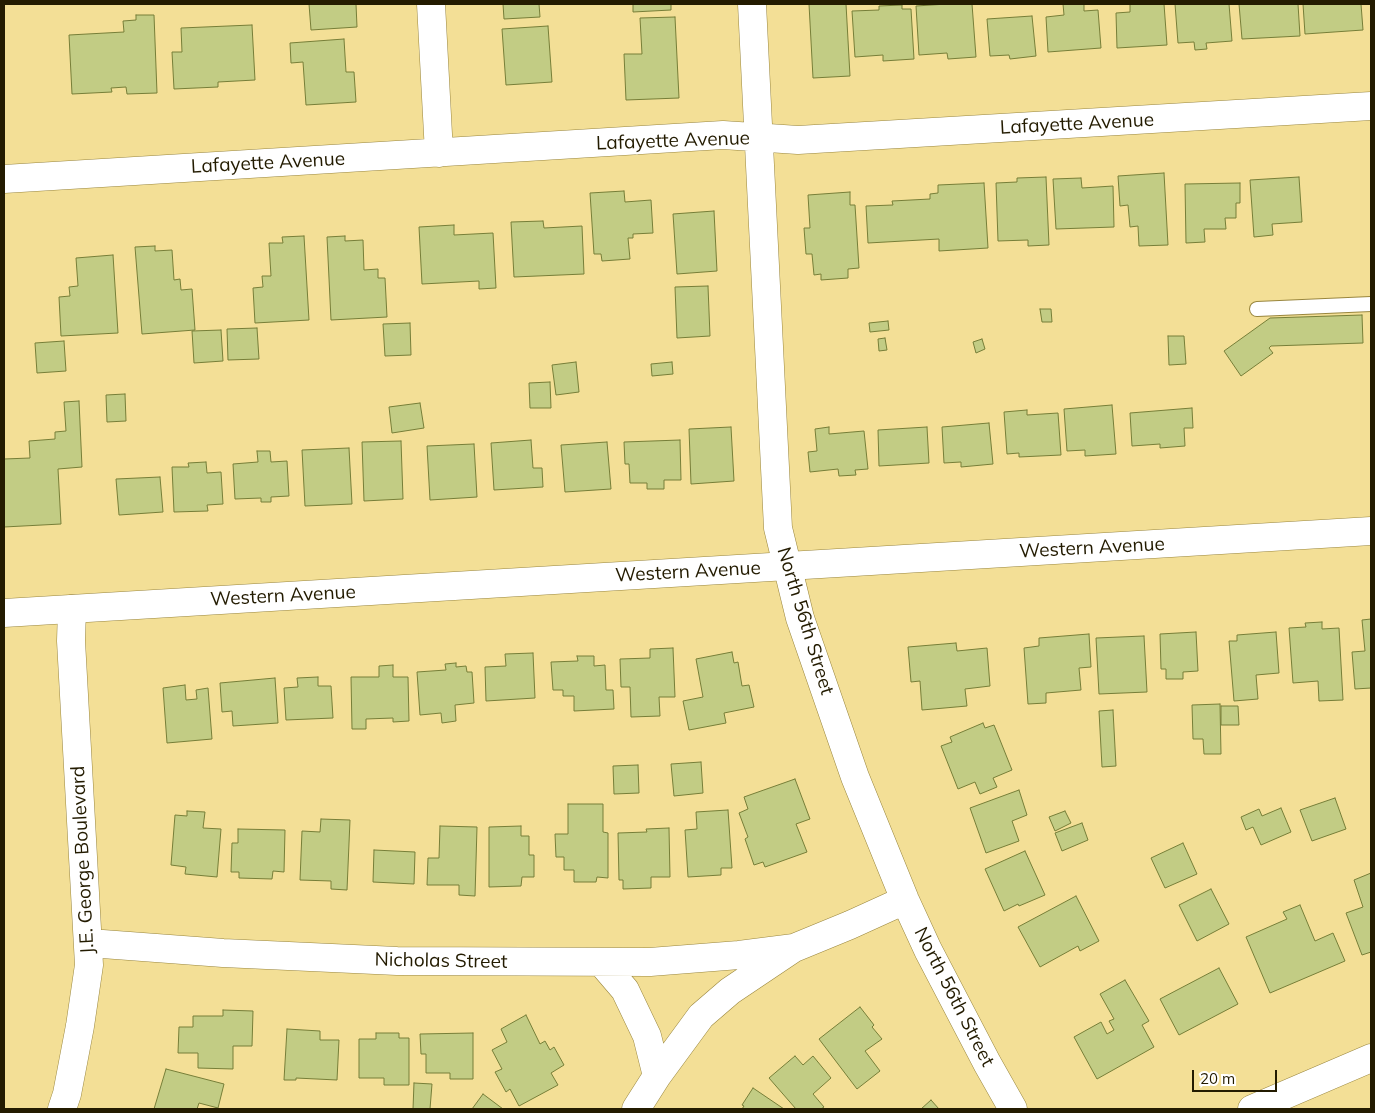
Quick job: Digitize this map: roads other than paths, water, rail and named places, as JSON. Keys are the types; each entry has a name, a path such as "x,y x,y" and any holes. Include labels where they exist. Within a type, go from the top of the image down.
{"street":[{"path":"431,4 439,153"},
{"name":"North 56th Street","path":"752,4 778,528 800,618 855,777 905,900 928,950 986,1063 1013,1109"},
{"name":"Lafayette Avenue","path":"4,179 723,136 798,140 1371,106"},
{"name":"Western Avenue","path":"4,613 1371,531"},
{"name":"J.E. George Boulevard","path":"62,1109 67,1094 80,1026 89,965 71,641 72,609"},
{"path":"636,1109 657,1076 701,1016 730,991 794,948 905,900"},
{"name":"Nicholas Street","path":"89,943 223,953 398,961 650,962 739,955 794,948"},
{"path":"601,962 625,990 647,1036 657,1076"},
{"path":"1252,1109 1371,1058"}],"lane":[{"path":"1257,309 1371,304"}]}
